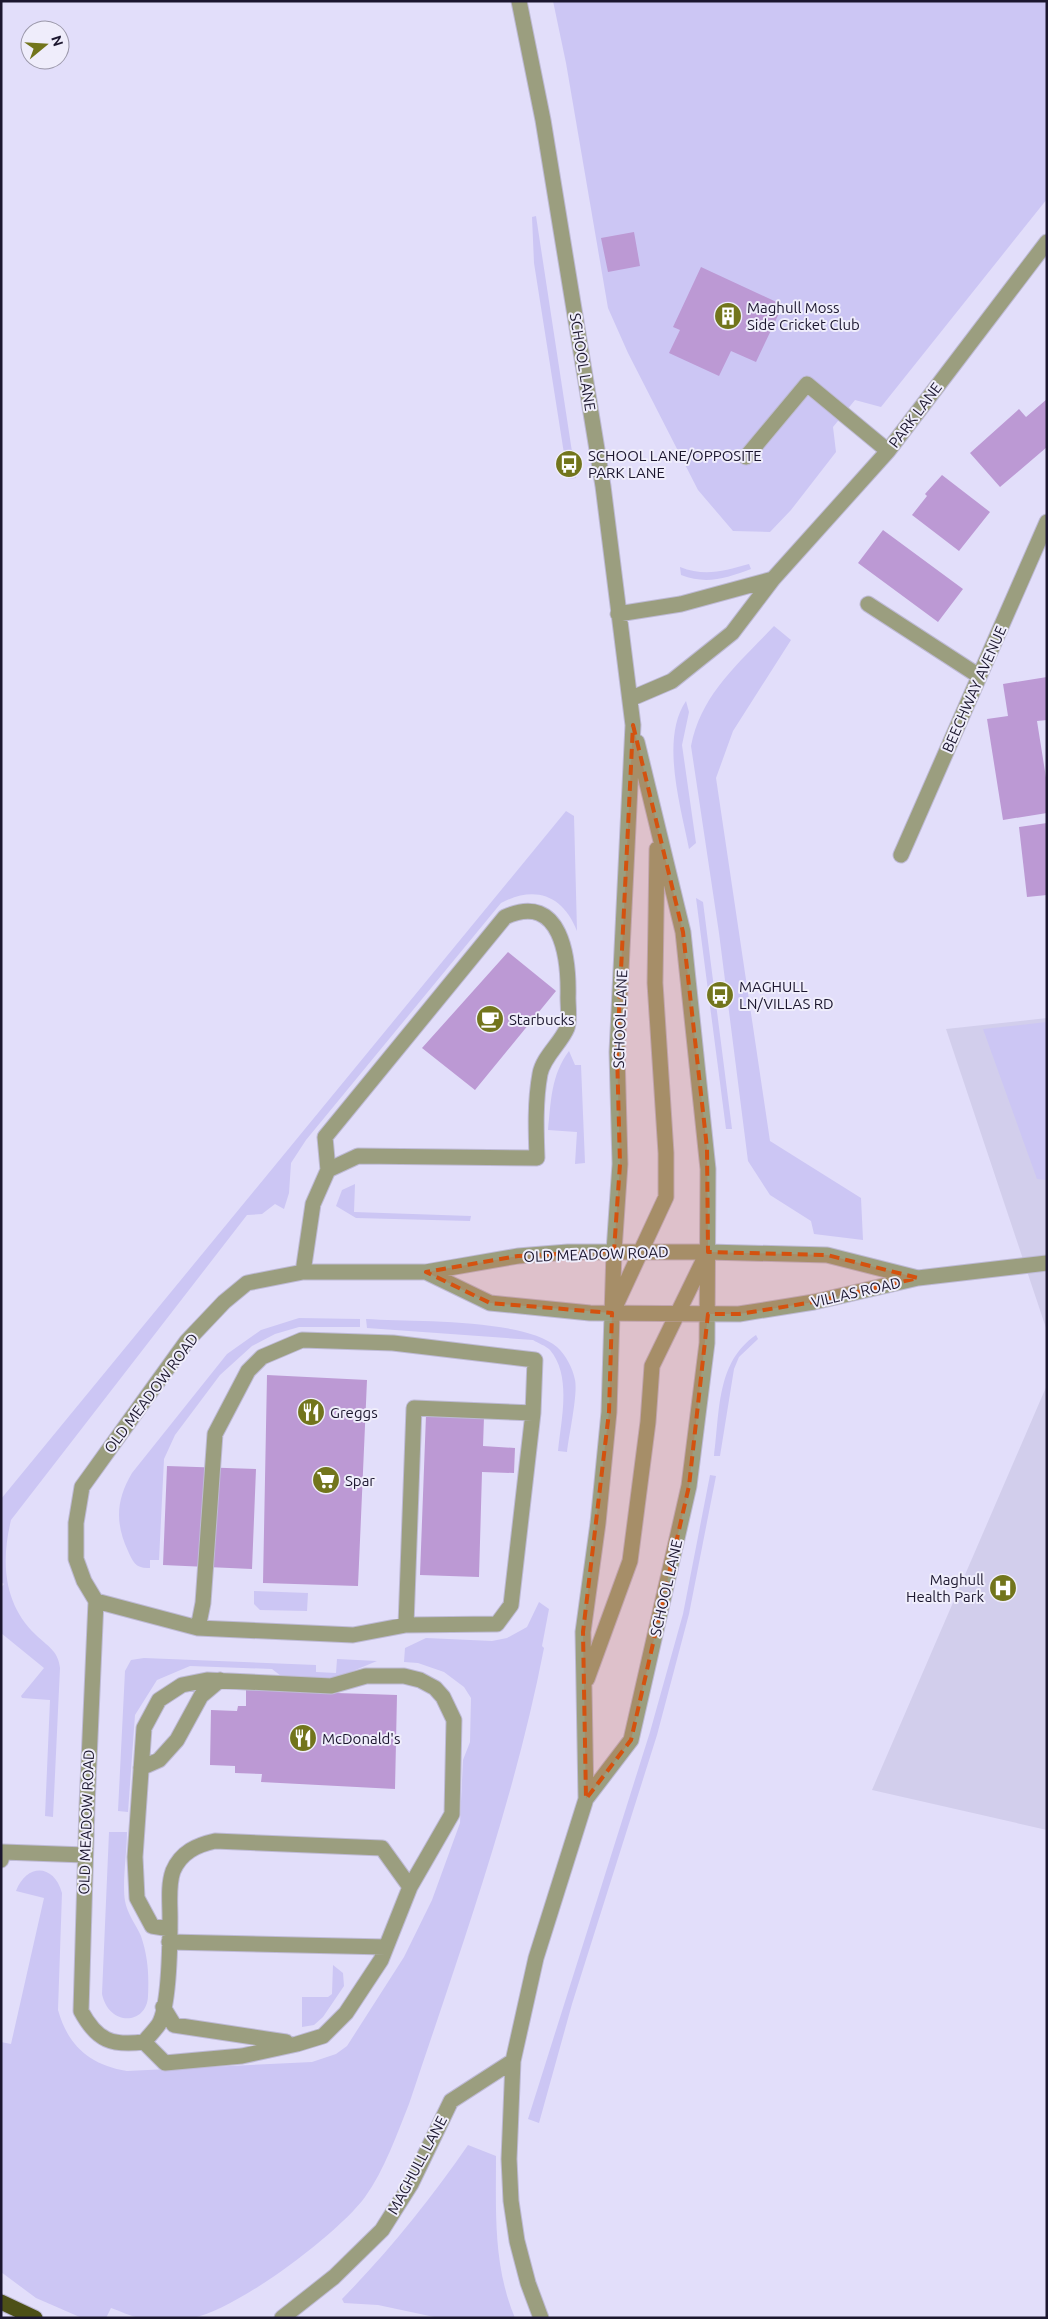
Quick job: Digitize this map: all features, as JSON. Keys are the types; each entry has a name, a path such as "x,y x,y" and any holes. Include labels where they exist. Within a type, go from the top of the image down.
{"highway":[{"path":"1,2302 35,2318"}],"street":[{"name":"SCHOOL LANE","path":"519,1 543,120 603,486 633,725 683,932 707,1148 707,1343 689,1486 631,1740 586,1799"},
{"name":"PARK LANE","path":"630,699 672,681 732,633 773,579 888,451 1047,242"},
{"path":"746,457 807,384 888,451"},
{"name":"BEECHWAY AVENUE","path":"901,855 1047,522"},
{"path":"618,614 680,604 773,579"},
{"path":"868,604 979,676"},
{"name":"SCHOOL LANE","path":"586,1799 583,1632 610,1412 614,1251 620,1164 618,1052 633,725"},
{"name":"SCHOOL LANE","path":"612,1313 666,1197 666,1153 655,983 657,828"},
{"path":"303,1272 313,1204 328,1170 325,1137 505,917 517,912 530,911 543,915 552,922 564,945 568,985 568,1027 540,1072 536,1123 537,1158 358,1156 328,1170"},
{"name":"OLD MEADOW ROAD","path":"144,2042 121,2045 100,2036 88,2024 81,2011 85,1855 96,1601 84,1581 76,1559 76,1523 82,1487 187,1341 224,1302 247,1283 303,1272 426,1272 518,1256 568,1252 708,1252"},
{"name":"SCHOOL LANE","path":"584,1689 630,1561 648,1422 652,1366 708,1252"},
{"name":"VILLAS ROAD","path":"708,1252 827,1255 918,1278"},
{"path":"918,1278 1047,1263"},
{"name":"OLD MEADOW ROAD","path":"426,1272 490,1303 612,1313"},
{"name":"VILLAS ROAD","path":"612,1313 739,1314 806,1303 918,1278"},
{"path":"96,1601 198,1628 353,1635 406,1625 497,1624 511,1605 533,1413 535,1360 393,1343 302,1340 262,1358 248,1371 215,1434 203,1603 198,1628"},
{"path":"406,1625 414,1408 533,1413"},
{"path":"386,1947 170,1936 152,1926 137,1898 135,1857 144,1728 159,1700 182,1685 207,1680 331,1686 366,1676 404,1676 420,1680 435,1688 444,1697 454,1720 452,1814 410,1887 381,1960 346,2013 323,2036 297,2044 242,2056 165,2063 144,2042 159,2023 163,2008 170,1936 170,1881 174,1870 187,1852 201,1844 215,1841 382,1848 410,1887"},
{"path":"141,1768 159,1760 177,1740 201,1696 220,1680"},
{"path":"541,2318 528,2284 519,2250 511,2201 509,2159 513,2061 536,1958 586,1799"},
{"path":"2,1852 85,1855"},
{"path":"163,2008 174,2025 297,2044"},
{"name":"MAGHULL LANE","path":"282,2318 334,2277 382,2230 411,2184 450,2101 513,2061"}],"highlighted area":[{"path":"633,725 683,932 707,1148 708,1252 827,1255 918,1278 814,1302 739,1314 708,1314 689,1486 631,1740 586,1799 583,1632 609,1412 612,1313 490,1303 426,1272 518,1256 614,1251 620,1164 617,1052"}],"shaded area":[{"path":"553,1 1047,1 1047,199 881,407 855,400 833,427 836,452 791,510 770,532 733,531 698,490 628,353 608,308 566,63"},
{"path":"536,216 576,478 568,479 534,263 532,217"},
{"path":"749,564 751,569 708,580 699,580 681,575 680,567 698,572 714,572"},
{"path":"774,626 791,640 733,731 716,778 770,1141 861,1198 863,1240 814,1234 811,1221 770,1195 748,1161 719,933 691,746 696,727 712,695 723,680"},
{"path":"686,701 689,712 682,745 696,843 689,849 678,794 673,753 674,734 678,717"},
{"path":"566,811 574,816 577,931 564,909 546,897 536,894 525,895 501,903 306,1140 291,1163 289,1193 284,1209 275,1204 262,1214 247,1215 11,1520 6,1551 6,1566 11,1596 25,1623 57,1657 60,1668 53,1817 45,1816 50,1700 22,1698 21,1696 44,1668 1,1633 1,1588 4,1584 1,1582 1,1499"},
{"path":"696,898 703,902 732,1129 726,1129"},
{"path":"1047,1018 1047,1331 946,1029"},
{"path":"1047,1022 1047,1180 1037,1179 983,1029"},
{"path":"569,1051 575,1065 581,1065 585,1163 575,1164 577,1132 548,1130 555,1079"},
{"path":"355,1184 354,1212 471,1216 470,1221 356,1218 336,1206 342,1190"},
{"path":"299,1318 360,1319 360,1327 299,1327 275,1334 252,1346 220,1375 175,1435 164,1459 159,1560 150,1560 150,1568 138,1566 128,1551 119,1521 120,1502 132,1473 227,1354 261,1330"},
{"path":"366,1319 494,1326 541,1338 557,1347 569,1362 576,1386 567,1452 558,1451 563,1412 561,1372 557,1361 546,1347 533,1340 367,1328"},
{"path":"756,1335 758,1339 739,1357 734,1369 720,1456 714,1456 719,1405 727,1374 733,1359 743,1346"},
{"name":"Maghull Health Park","path":"1047,1385 1047,1830 872,1790"},
{"path":"710,1475 716,1476 689,1614 657,1735 572,2004 539,2123 528,2119 650,1732 683,1614"},
{"path":"254,1591 308,1593 307,1611 260,1610 254,1604"},
{"path":"539,1602 549,1609 542,1646 544,1648 532,1706 501,1821 466,1935 409,2104 384,2164 365,2197 333,2230 286,2268 235,2300 212,2312 193,2318 139,2318 111,2308 106,2318 82,2318 36,2298 1,2272 1,2042 11,2044 44,1898 16,1891 21,1882 27,1875 40,1871 47,1872 58,1883 62,1893 58,2010 62,2023 74,2044 92,2059 127,2071 312,2062 336,2054 347,2046 404,1957 432,1900 460,1823 463,1760 470,1742 471,1698 464,1687 444,1672 418,1663 404,1662 405,1648 426,1638 492,1641 507,1638 527,1627"},
{"path":"144,1658 316,1665 316,1672 336,1673 337,1659 377,1661 336,1678 281,1676 272,1669 190,1666 157,1680 135,1715 128,1812 118,1811 125,1671 131,1660"},
{"path":"109,1832 127,1832 125,1901 141,1936 148,1966 146,2006 135,2017 127,2018 119,2017 112,2012 106,2005 102,1994"},
{"path":"333,1965 343,1973 344,1986 323,2017 314,2025 302,2027 302,1997 328,1997 332,1994"},
{"path":"468,2145 496,2156 496,2218 499,2258 508,2298 515,2318 439,2318 378,2305 344,2303 342,2299 408,2225"}],"building":[{"path":"634,232 640,266 608,272 601,238"},
{"name":"Maghull Moss Side Cricket Club","path":"701,267 783,305 756,362 731,351 719,376 669,353 680,330 673,327"},
{"path":"1047,399 1047,447 1000,487 970,453 1019,409 1026,417"},
{"path":"942,475 990,512 959,551 912,515 927,496 925,494"},
{"path":"883,530 963,589 938,622 858,563"},
{"path":"1047,677 1047,720 1037,721 1047,784 1047,813 1003,820 987,719 1008,716 1003,684"},
{"path":"1047,823 1047,895 1027,897 1019,827"},
{"name":"Starbucks","path":"508,952 556,991 475,1090 422,1048"},
{"path":"267,1375 367,1380 358,1586 263,1583"},
{"path":"426,1415 484,1417 483,1446 515,1448 514,1473 482,1472 479,1577 420,1575"},
{"path":"167,1466 256,1469 252,1569 163,1565"},
{"name":"McDonald's","path":"246,1690 397,1695 395,1789 261,1782 262,1774 235,1773 235,1766 210,1765 211,1710 237,1711 238,1706 246,1706"}],"place":[{"name":"Maghull Moss Side Cricket Club","path":"728,316"},
{"name":"SCHOOL LANE/OPPOSITE PARK LANE","path":"569,464"},
{"name":"MAGHULL LN/VILLAS RD","path":"720,995"},
{"name":"Starbucks","path":"490,1019"},
{"name":"Greggs","path":"311,1412"},
{"name":"Spar","path":"326,1480"},
{"name":"Maghull Health Park","path":"1003,1588"},
{"name":"McDonald's","path":"303,1738"}]}
